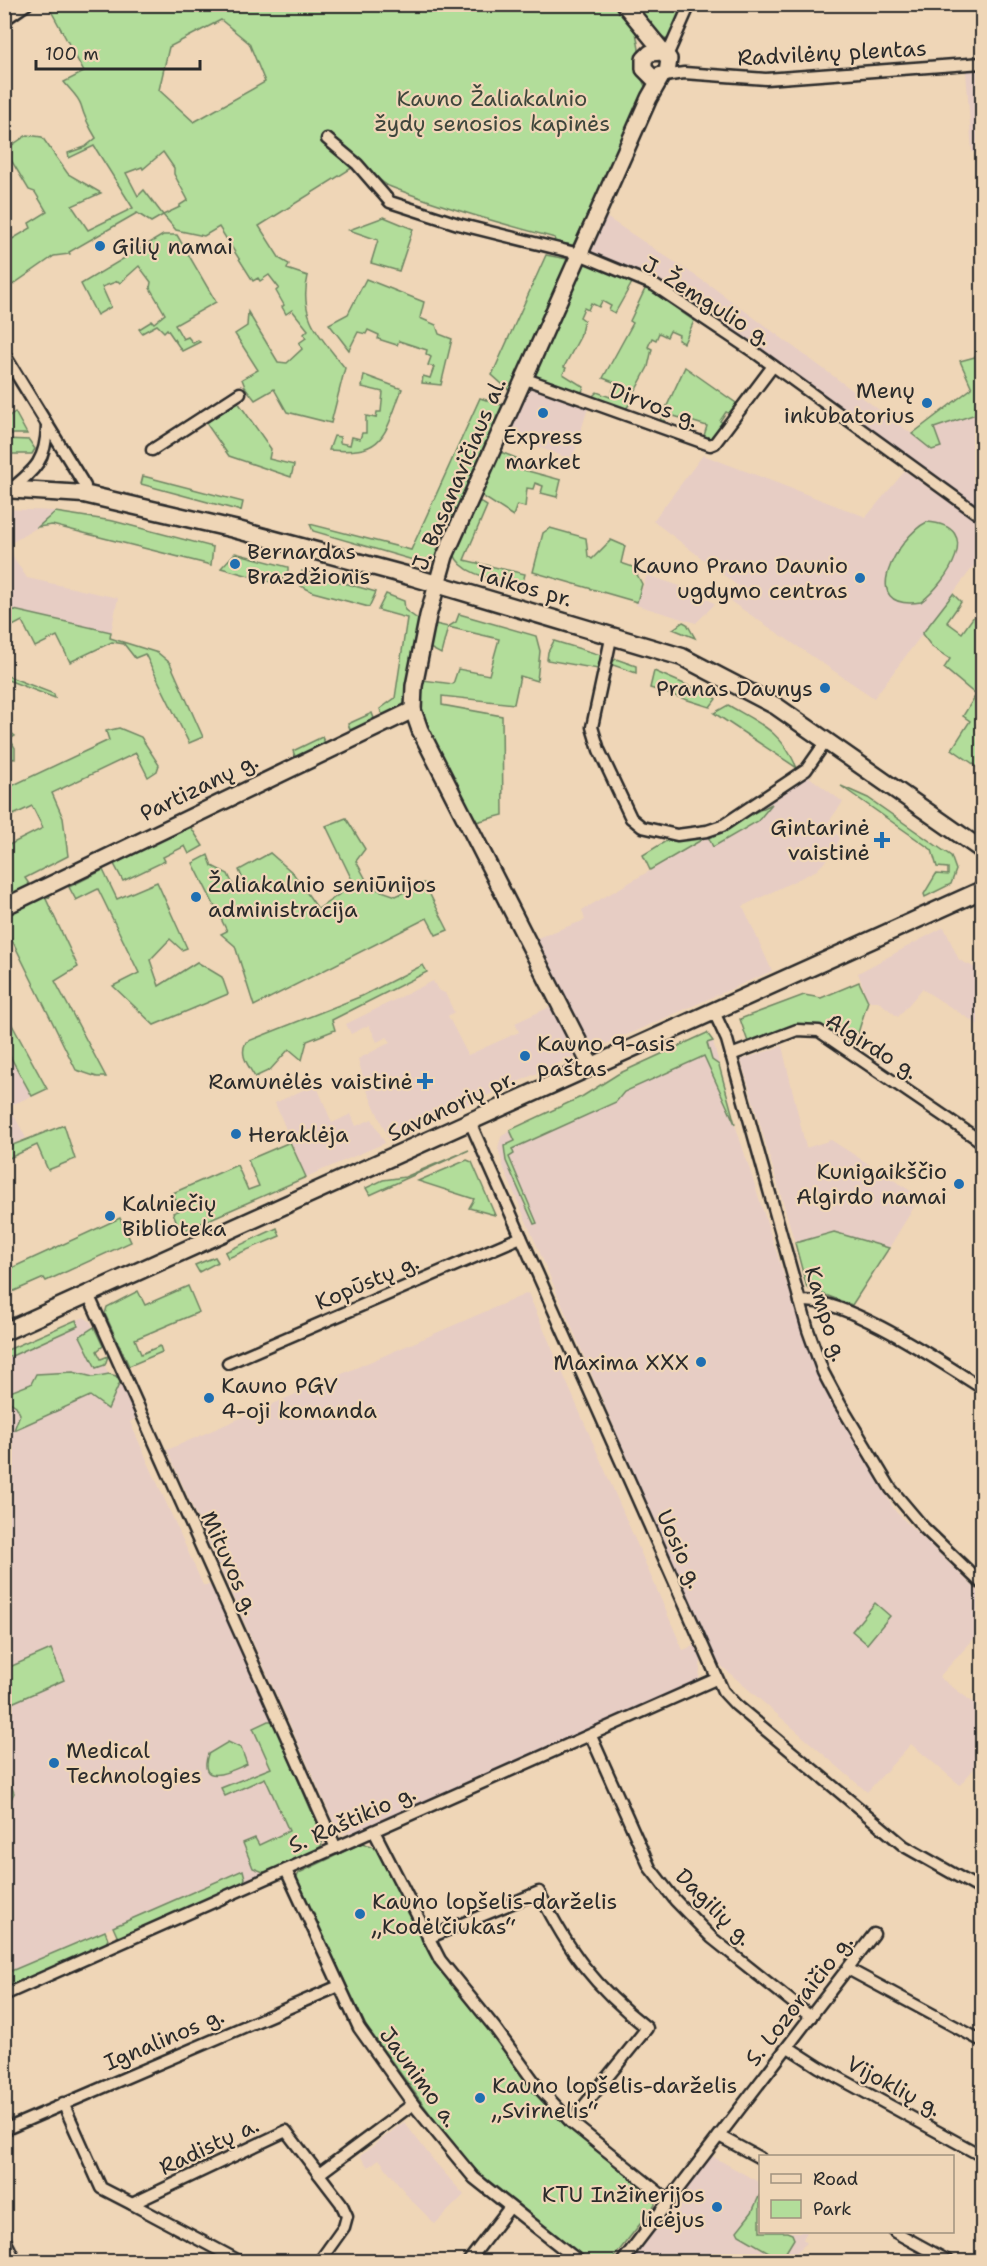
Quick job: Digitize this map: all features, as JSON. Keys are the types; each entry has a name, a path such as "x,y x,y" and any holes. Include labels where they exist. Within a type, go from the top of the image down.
{"main road":[{"name":"Taikos pr.","path":"7,490 84,494 234,529 612,634 682,657 776,706 982,850"},
{"name":"Savanorių pr.","path":"4,1332 982,890"}],"street":[{"path":"4,20 27,4"},
{"path":"624,4 665,65"},
{"name":"J. Basanavičiaus al.","path":"413,710 420,652 447,549 665,65 690,4"},
{"path":"643,30 649,98"},
{"path":"645,66 653,51 665,65"},
{"name":"Radvilėnų plentas","path":"665,65 684,73 766,79 982,63"},
{"path":"645,66 653,78 665,65"},
{"name":"J. Žemgulio g.","path":"327,139 357,164 390,202 458,224 579,254 654,285 773,366 982,517"},
{"path":"4,354 85,486 84,494"},
{"name":"Dirvos g.","path":"523,378 710,445 716,443 773,366"},
{"path":"152,450 240,393"},
{"path":"7,490 37,466 44,455 47,426"},
{"path":"612,634 592,727 599,750 631,818 642,827 677,835 707,831 722,826 806,770 827,740"},
{"path":"413,710 591,1066"},
{"name":"Partizanų g.","path":"4,907 413,710"},
{"name":"Kampo g.","path":"714,1012 731,1055 823,1372 891,1489 924,1528 982,1584"},
{"name":"Algirdo g.","path":"731,1055 797,1030 819,1031 982,1142"},
{"name":"Uosio g.","path":"470,1122 716,1679 736,1705 904,1846 982,1890"},
{"name":"Kopūstų g.","path":"228,1363 521,1237"},
{"name":"Mituvos g.","path":"88,1294 336,1848"},
{"path":"801,1302 818,1301 870,1322 982,1388"},
{"name":"S. Raštikio g.","path":"4,1995 716,1679"},
{"name":"Dagilių g.","path":"591,1736 650,1868 675,1900 712,1938 811,2017"},
{"path":"374,1831 428,1938 451,1976 495,2028 544,2095 571,2122 669,2201"},
{"name":"Jaunimo a.","path":"286,1870 359,2028 413,2104 474,2178 579,2262"},
{"path":"428,1938 539,1892 562,1938 592,1979 618,2005 647,2028 571,2122"},
{"name":"S. Lozoraičio g.","path":"622,2262 874,1934"},
{"path":"848,1969 982,2041"},
{"name":"Ignalinos g.","path":"4,2130 339,1986"},
{"name":"Vijoklių g.","path":"788,2047 819,2067 982,2156"},
{"path":"63,2103 101,2187 241,2262"},
{"path":"319,2174 413,2104"},
{"name":"Radistų a.","path":"132,2204 286,2131 341,2203 347,2216 344,2227 319,2262"},
{"path":"719,2136 759,2157"},
{"path":"468,2262 510,2207"},
{"path":"897,2233 950,2262"},
{"path":"4,2238 16,2262"}],"shaded area":[{"path":"982,70 982,152 972,152 966,71"},
{"path":"603,215 711,286 912,434 972,388 960,361 982,355 982,509 669,288 595,255 588,248"},
{"path":"532,375 591,398 572,460 505,434"},
{"name":"Kauno Prano Daunio ugdymo centras","path":"703,455 866,517 905,471 982,525 982,555 874,698 730,601 742,589 653,521"},
{"path":"4,509 55,511 38,527 6,546 27,578 118,598 111,632 5,608"},
{"path":"647,575 698,592 715,604 696,623 636,605"},
{"path":"797,768 843,802 827,824 840,838 833,853 817,870 743,906 772,971 597,1048 591,1047 537,938 585,920 582,910 708,837 707,827 734,814"},
{"path":"944,927 959,960 982,971 982,1027 922,989 898,1017 878,1001 868,1001 858,973"},
{"path":"433,981 438,990 445,993 454,1012 448,1016 468,1055 519,1032 515,1023 554,1005 577,1053 575,1056 389,1140 366,1088 358,1059 391,1042 387,1037 377,1042 369,1025 351,1034 346,1024"},
{"path":"707,1033 713,1041 735,1124 816,1374 896,1512 982,1595 982,1630 939,1677 982,1709 982,1759 960,1785 911,1744 867,1792 719,1664 656,1525 504,1169 498,1148 501,1137 510,1130 583,1096 618,1074"},
{"path":"782,1046 806,1148 831,1140 920,1197 889,1248 834,1232 795,1243 741,1060"},
{"path":"4,1047 32,1096 9,1106 26,1138 5,1148"},
{"path":"316,1084 332,1123 351,1114 356,1126 372,1119 385,1143 306,1177 275,1103"},
{"path":"528,1293 683,1650 695,1645 701,1659 699,1678 693,1684 361,1831 343,1834 337,1830 167,1450"},
{"path":"84,1317 90,1321 103,1346 97,1351 109,1374 116,1376 120,1382 136,1418 130,1422 203,1585 209,1585 215,1590 323,1838 321,1846 314,1851 122,1938 117,1936 113,1927 5,1974 4,1351"},
{"path":"404,2122 464,2195 435,2224 410,2199 379,2159 368,2167 360,2156"},
{"name":"KTU Inžinerijos licėjus","path":"712,2156 759,2182 759,2233 806,2233 803,2239 807,2243 786,2261 631,2262"}],"green space":[{"name":"Kauno Žaliakalnio žydų senosios kapinės","path":"614,4 636,32 639,49 636,66 647,91 573,245 554,242 555,238 411,195 386,185 367,168 358,164 259,226 280,259 289,264 287,269 308,276 306,304 309,315 320,336 345,368 331,423 287,412 274,389 255,400 245,387 242,379 258,370 235,334 247,326 248,312 278,362 287,363 302,349 299,343 306,338 304,334 308,330 292,310 286,314 276,291 279,288 269,275 260,281 258,278 253,281 219,227 204,236 176,230 163,215 151,222 137,213 69,252 70,254 54,256 5,290 5,235 9,241 31,228 29,223 47,212 35,192 29,190 5,150 27,135 42,137 68,174 101,193 72,206 88,230 133,208 94,146 69,158 68,153 85,147 96,138 80,102 64,82 84,72 50,9 51,5","holes":["221,20 249,43 265,82 194,122 159,90 169,47","163,152 174,168 174,174 188,200 180,207 163,215 144,190 138,196 126,173 142,167 143,169"]},
{"path":"635,5 685,5 668,40 660,35"},
{"path":"384,217 413,229 399,271 371,263 378,240 349,230"},
{"path":"163,235 177,235 216,302 175,325 183,339 188,337 193,343 198,340 200,342 182,351 167,329 164,332 157,325 142,333 139,329 152,321 154,323 165,314 150,288 151,282 139,266 120,283 118,281 102,287 111,307 97,315 81,284"},
{"path":"546,255 567,259 567,264 511,392 492,375"},
{"path":"583,262 633,281 615,313 609,310 611,306 602,301 599,307 591,303 588,310 584,308 580,317 584,320 580,337 564,367 566,368 563,374 584,387 581,394 532,375"},
{"path":"366,279 424,302 420,318 436,325 439,334 452,339 441,385 422,383 423,376 430,378 434,367 428,365 431,357 426,354 427,350 399,341 397,345 378,339 379,335 368,330 366,334 358,332 349,350 329,324 348,314"},
{"path":"646,287 694,321 684,343 678,340 679,335 670,331 667,337 659,333 656,340 652,338 648,347 652,349 648,367 632,397 634,398 625,410 591,398 597,392 610,397 616,383 603,378 633,323 630,321"},
{"path":"982,355 982,412 934,428 941,447 932,450 912,434 972,388 960,361"},
{"path":"685,367 736,403 730,414 726,412 720,421 723,423 713,438 703,439 707,426 667,414 663,423 660,421"},
{"path":"364,375 402,389 386,430 380,439 362,449 329,450 334,436 340,437 340,443 350,445 352,437 360,439 362,433 366,433 366,416 376,418 377,412 381,412 383,392 362,387"},
{"path":"480,398 505,406 443,548 433,560 413,560 313,531 310,524 411,550"},
{"path":"238,402 271,449 269,459 294,465 291,477 229,456 206,423"},
{"path":"15,412 27,434 5,434 5,419"},
{"path":"5,439 29,440 35,449 32,454 5,454"},
{"path":"498,451 516,458 513,467 561,480 557,497 541,493 543,486 535,483 533,489 527,488 525,507 517,505 513,516 479,494"},
{"path":"143,476 243,502 241,511 141,484"},
{"path":"476,499 487,506 464,560 525,574 522,586 473,573 458,562 454,554"},
{"path":"55,512 113,521 213,547 211,565 52,525 38,527"},
{"path":"927,522 945,526 954,534 958,544 956,556 941,582 921,602 901,602 890,596 886,585 888,571 905,542"},
{"path":"550,528 586,538 588,556 592,559 611,540 625,546 621,563 633,567 642,584 637,602 533,572 543,533"},
{"path":"235,553 288,567 288,573 278,584 221,568"},
{"path":"302,571 376,592 369,607 313,592 301,586"},
{"path":"386,594 404,601 405,610 419,620 407,700 398,710 383,717 380,709 395,698 407,618 378,610"},
{"path":"953,594 961,602 947,622 962,633 982,605 982,770 952,749 970,721 963,716 976,695 944,668 950,659 932,647 922,634"},
{"path":"5,608 111,632 110,638 158,653 170,663 203,737 189,743 145,654 135,658 124,644 112,642 70,662 57,636 35,647 22,621 5,630"},
{"path":"459,614 536,636 540,651 537,681 520,676 514,704 442,696 442,705 502,716 503,815 476,822 427,728 419,707 423,680 453,684 458,669 489,675 499,639 448,627 456,622"},
{"path":"683,622 687,624 695,638 673,629"},
{"path":"435,624 448,627 441,654 430,648"},
{"path":"554,641 601,655 603,662 598,669 547,660 548,652"},
{"path":"616,659 636,666 636,673 610,664"},
{"path":"654,671 716,699 710,707 650,688"},
{"path":"5,675 54,694 55,698 5,679"},
{"path":"728,705 777,737 791,755 797,768 714,713"},
{"path":"372,713 375,721 351,732 348,724"},
{"path":"119,728 141,737 159,765 157,771 148,777 136,753 52,793 63,818 68,856 25,878 31,887 5,901 5,847 43,828 32,806 5,819 5,789 109,740 106,731"},
{"path":"10,732 15,736 10,739 15,748 15,759 5,758 5,734"},
{"path":"322,737 326,745 296,759 293,751"},
{"path":"841,786 868,798 951,856 956,870 951,884 925,897 924,894 936,874 948,875 948,868 937,867 932,850"},
{"path":"772,804 758,821 713,847 708,836"},
{"path":"346,818 365,849 356,861 370,887 396,896 424,883 448,930 436,935 427,918 254,1006 235,946 221,934 227,931 193,863 208,855 212,866 228,874 234,887 244,882 239,870 270,853 293,873 318,909 354,884 326,826"},
{"path":"190,826 203,846 189,854 185,846 163,857 165,861 123,881 114,864"},
{"path":"703,839 650,870 643,855 666,841"},
{"path":"103,870 117,899 157,882 187,948 182,950 170,939 150,960 159,986 197,962 222,977 228,994 154,1025 113,986 139,973 98,889 76,900 69,887"},
{"path":"48,893 50,897 46,899 78,967 55,981 106,1077 97,1077 76,1070 5,930 5,914"},
{"path":"423,965 427,972 332,1020 335,1030 307,1041 302,1060 289,1049 270,1070 255,1077 247,1064 243,1051 246,1042 362,996"},
{"path":"859,982 868,1001 853,1049 816,1026 806,1024 748,1042 740,1019 804,995 821,998"},
{"path":"5,1012 47,1089 32,1096 5,1047"},
{"path":"707,1033 713,1041 707,1043 712,1060 719,1065 735,1124 704,1056 624,1092 616,1102 512,1149 514,1154 509,1157 537,1223 534,1224 506,1161 504,1146 515,1141 510,1130 583,1096 618,1074"},
{"path":"64,1125 75,1159 48,1170 37,1145 5,1160 5,1148"},
{"path":"290,1142 306,1177 181,1232 173,1213 180,1210 173,1193 237,1165 248,1190 259,1186 248,1160"},
{"path":"469,1150 370,1195 366,1188 383,1180 405,1177"},
{"path":"467,1160 472,1162 495,1215 469,1208 474,1199 418,1181"},
{"path":"120,1218 131,1242 46,1281 44,1278 5,1295 5,1271"},
{"path":"277,1228 280,1236 228,1258 225,1252"},
{"path":"834,1232 889,1248 852,1305 807,1288 795,1243"},
{"path":"215,1257 218,1262 199,1272 195,1265"},
{"path":"188,1286 199,1312 135,1339 141,1354 160,1346 162,1352 129,1366 105,1314 107,1307 138,1291 145,1305"},
{"path":"76,1320 78,1326 5,1359 5,1351"},
{"path":"94,1327 103,1346 97,1351 101,1359 108,1356 105,1365 96,1368 80,1336"},
{"path":"73,1372 93,1377 109,1374 116,1376 120,1382 108,1409 90,1396 14,1430 20,1414 16,1406 7,1400 10,1392 31,1384 36,1374"},
{"path":"875,1603 890,1616 867,1644 852,1631"},
{"path":"51,1649 64,1680 5,1706 5,1669"},
{"path":"273,1721 323,1838 321,1846 314,1851 266,1873 253,1868 243,1843 255,1838 259,1845 289,1831 265,1778 225,1796 221,1788 271,1768 253,1728"},
{"path":"228,1742 241,1748 247,1764 226,1773 212,1774 207,1771 208,1754"},
{"path":"5,1770 14,1793 9,1803 5,1805"},
{"path":"362,1843 378,1851 430,1955 549,2107 655,2197 655,2205 611,2261 589,2261 478,2172 452,2144 366,2026 296,1879 299,1873"},
{"path":"243,1870 245,1878 243,1883 122,1938 117,1936 113,1927"},
{"path":"105,1931 108,1939 105,1945 5,1990 4,1974"},
{"path":"759,2196 759,2233 792,2234 794,2239 783,2257 779,2258 739,2235 737,2231 752,2212"}],"place":[{"name":"Gilių namai","path":"100,246"},
{"name":"Menų inkubatorius","path":"927,403"},
{"name":"Express market","path":"543,413"},
{"name":"Bernardas Brazdžionis","path":"235,564"},
{"name":"Kauno Prano Daunio ugdymo centras","path":"860,578"},
{"name":"Pranas Daunys","path":"825,688"},
{"name":"Gintarinė vaistinė","path":"882,840"},
{"name":"Žaliakalnio seniūnijos administracija","path":"196,897"},
{"name":"Kauno 9-asis paštas","path":"525,1056"},
{"name":"Ramunėlės vaistinė","path":"425,1081"},
{"name":"Heraklėja","path":"236,1134"},
{"name":"Kunigaikščio Algirdo namai","path":"959,1184"},
{"name":"Kalniečių Biblioteka","path":"110,1216"},
{"name":"Maxima XXX","path":"701,1362"},
{"name":"Kauno PGV 4-oji komanda","path":"209,1398"},
{"name":"Medical Technologies","path":"54,1763"},
{"name":"Kauno lopšelis-darželis „Kodėlčiukas“","path":"360,1914"},
{"name":"Kauno lopšelis-darželis „Svirnelis“","path":"480,2098"},
{"name":"KTU Inžinerijos licėjus","path":"717,2207"}]}
